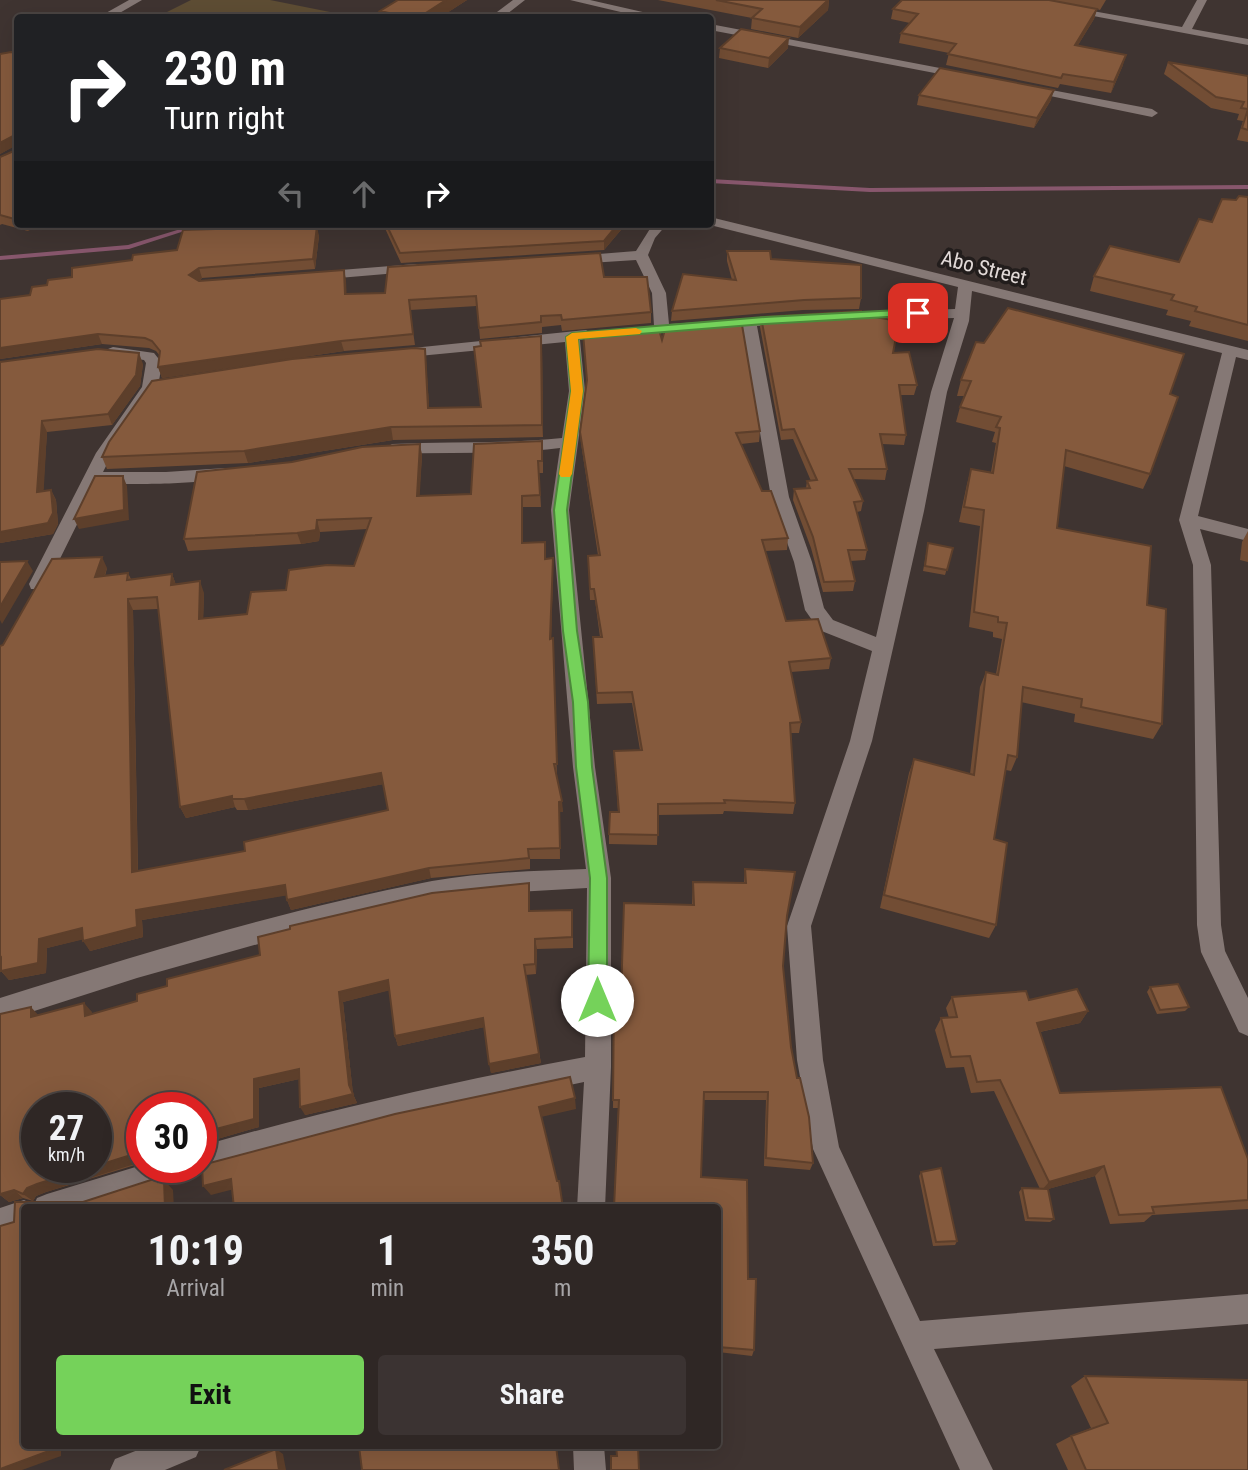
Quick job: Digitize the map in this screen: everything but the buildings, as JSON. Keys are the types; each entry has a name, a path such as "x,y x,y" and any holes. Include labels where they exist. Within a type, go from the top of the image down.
{"street":[{"path":"110,14 137,0"},
{"path":"500,14 520,0"},
{"path":"575,0 644,14"},
{"path":"1013,0 1248,42"},
{"path":"1185,31 1202,0"},
{"path":"714,29 975,78"},
{"path":"1016,86 1152,113"},
{"name":"Abo Street","path":"714,222 1239,353"},
{"path":"657,228 641,255 659,293 662,330"},
{"path":"562,261 641,255"},
{"path":"296,278 430,267"},
{"path":"966,285 939,392 915,511 861,741 799,926 810,1060 826,1149 977,1470"},
{"path":"827,317 961,313"},
{"path":"382,355 611,333 802,319"},
{"path":"749,322 780,497 803,562 815,610 826,625 882,647"},
{"path":"572,337 577,391 560,510 584,767 599,878 598,1066 591,1204"},
{"path":"26,605 54,556 91,478 123,423 150,387 154,363 149,356 102,352"},
{"path":"1239,353 1188,520 1202,565 1202,694 1209,925 1213,952 1248,1024"},
{"path":"150,387 171,383"},
{"path":"370,450 454,446 517,448 570,442"},
{"path":"91,478 166,478 246,471"},
{"path":"1188,520 1248,535"},
{"path":"0,1010 137,967 308,920 434,891 501,883 599,878"},
{"path":"217,1156 355,1117 598,1066"},
{"path":"60,1204 127,1183"},
{"path":"0,1222 21,1215"},
{"path":"912,1336 1248,1309"},
{"path":"126,1470 178,1449"},
{"path":"589,1449 590,1470"}],"shaded area":[{"path":"191,0 270,0 340,14 163,14"}],"waterway":[{"path":"714,181 870,190 1248,187"},
{"path":"0,258 129,247 190,228"}],"slow traffic":[{"path":"566,474 577,391 572,337 636,331"}],"route":[{"path":"597,1000 599,878 584,767 560,510 577,391 572,337 765,320 918,313"}]}
